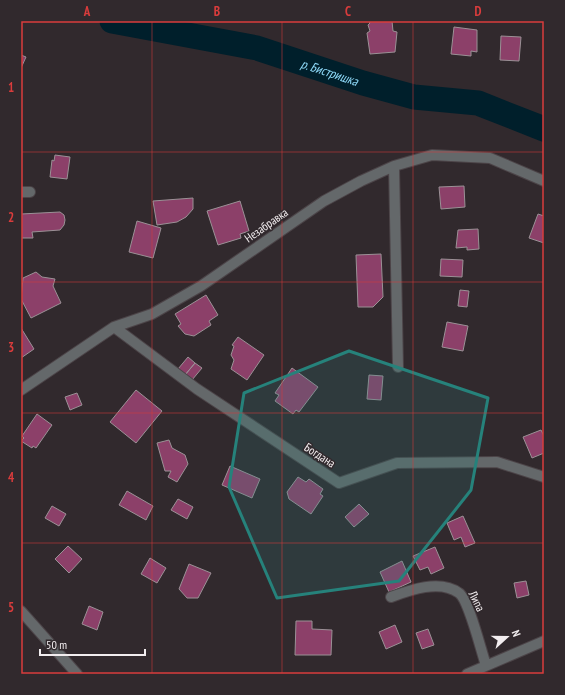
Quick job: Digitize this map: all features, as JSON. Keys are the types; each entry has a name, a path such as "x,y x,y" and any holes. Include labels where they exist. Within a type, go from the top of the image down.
{"street":[{"name":"Незабравка","path":"21,390 114,327 152,314 200,286 324,201 361,181 394,166 432,155 490,158 544,181"},
{"path":"394,166 398,367"},
{"name":"Богдана","path":"114,327 197,389 338,483 397,462 497,462 544,477"},
{"name":"Липа","path":"391,597 415,589 432,587 450,588 461,593 470,615 486,665"},
{"path":"21,611 77,674"},
{"path":"467,674 544,641"}],"highlighted area":[{"path":"349,351 488,398 471,490 399,581 277,598 229,487 244,393"}],"building":[{"path":"369,21 392,21 393,31 397,32 395,52 370,54 367,33 370,31 368,25 370,23"},
{"path":"454,27 477,30 477,52 471,51 471,56 451,54"},
{"path":"501,36 521,37 519,61 500,60"},
{"path":"21,55 26,57 21,68"},
{"path":"55,155 70,157 67,179 50,177 52,160 54,161"},
{"path":"464,186 465,207 441,209 439,187"},
{"path":"193,198 193,209 186,217 177,222 157,225 153,201"},
{"path":"240,201 249,231 240,234 241,238 218,245 207,211"},
{"path":"60,212 64,215 65,220 64,225 60,230 32,232 33,238 21,238 21,214"},
{"path":"538,214 544,216 544,243 529,238"},
{"path":"137,221 161,228 153,258 129,252"},
{"path":"478,229 479,249 467,250 467,247 456,248 458,230"},
{"path":"381,254 383,297 373,307 358,307 356,255"},
{"path":"441,259 463,260 462,277 440,276"},
{"path":"36,272 42,277 55,279 53,286 61,303 31,318 21,299 23,278"},
{"path":"460,290 469,291 467,307 458,306"},
{"path":"206,295 218,315 209,321 211,325 194,336 185,334 178,326 181,324 175,314"},
{"path":"447,322 468,326 463,351 442,347"},
{"path":"21,328 34,349 21,358"},
{"path":"238,337 264,355 247,380 231,369 234,360 231,355 234,346 232,345"},
{"path":"188,357 195,363 185,375 178,369"},
{"path":"195,363 202,368 192,380 185,375"},
{"path":"292,368 318,387 299,412 296,410 293,414 275,401 279,395 275,393"},
{"path":"369,375 383,376 381,400 367,399"},
{"path":"136,390 162,411 136,443 110,422"},
{"path":"77,393 82,405 70,410 65,397"},
{"path":"37,414 52,425 36,448 33,446 32,448 21,441 24,438 22,436"},
{"path":"541,430 544,436 544,453 532,458 523,437"},
{"path":"169,440 172,448 185,455 188,464 177,482 168,477 171,471 165,471 157,443"},
{"path":"230,466 260,479 252,498 222,485"},
{"path":"298,477 306,482 309,479 323,489 320,494 323,496 311,514 289,499 287,492"},
{"path":"127,491 153,506 146,520 119,505"},
{"path":"178,499 193,507 187,519 171,510"},
{"path":"359,504 369,514 354,527 345,517"},
{"path":"52,506 66,514 59,526 45,518"},
{"path":"463,516 475,543 465,547 461,537 454,540 447,523"},
{"path":"68,546 82,559 69,573 55,559"},
{"path":"435,547 444,568 431,574 428,567 420,570 413,556"},
{"path":"150,558 166,568 157,583 141,574"},
{"path":"402,561 411,582 389,592 380,572"},
{"path":"189,564 211,573 198,598 187,598 179,589"},
{"path":"526,581 529,595 517,598 514,583"},
{"path":"89,606 103,612 97,630 82,624"},
{"path":"296,621 312,621 312,629 332,630 331,655 295,655"},
{"path":"395,625 402,642 386,649 379,632"},
{"path":"428,629 434,645 422,649 416,633"}],"waterway":[{"name":"р. Бистришка","path":"112,21 257,48 363,83 414,97 478,103 544,129"}]}
